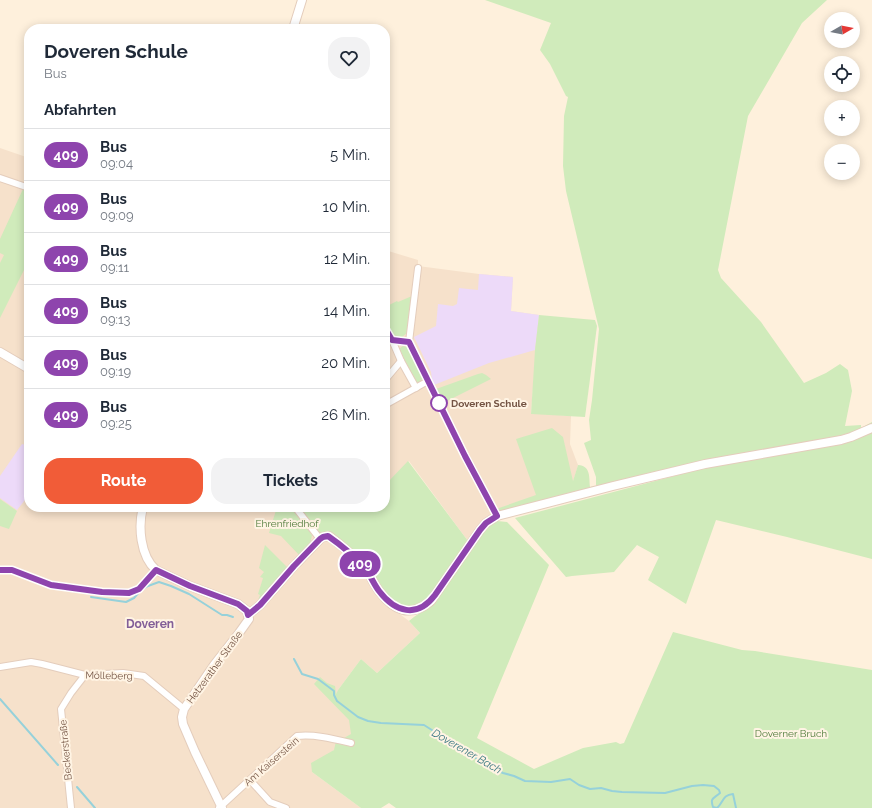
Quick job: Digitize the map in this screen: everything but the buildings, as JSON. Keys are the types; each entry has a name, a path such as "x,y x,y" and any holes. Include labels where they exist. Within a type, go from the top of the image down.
{"street":[{"path":"295,24 302,0"},
{"path":"0,178 24,186"},
{"path":"418,268 409,342 465,456 497,516"},
{"path":"390,337 401,361 416,388"},
{"path":"392,340 409,342"},
{"path":"0,352 24,366"},
{"path":"390,374 401,361"},
{"path":"390,402 428,381"},
{"path":"142,512 141,542 149,562 156,570 190,586 238,604 247,611 248,615 260,605 295,564 320,539 328,536 342,545 364,568 379,592 388,601 401,609 409,611 422,607 431,601 480,530 486,523 497,516 705,464 841,440 872,428"},
{"path":"299,512 320,539"},
{"path":"0,570 12,570 51,585 102,592 129,593 139,589 156,570"},
{"name":"Hetzerather Straße","path":"220,807 183,724 182,717 184,709 214,665 249,619 248,615"},
{"name":"Mölleberg","path":"0,667 31,662 85,676 123,673 144,676 184,709"},
{"name":"Beckerstraße","path":"71,808 61,709 71,693 85,676"},
{"name":"Am Kaiserstein","path":"220,807 297,736 304,735 329,738 352,743"},
{"path":"250,780 270,802 286,808"}],"shaded area":[{"path":"0,148 24,156 24,512 300,512 298,515 312,535 330,539 362,567 389,606 409,621 420,633 377,673 361,659 338,690 336,695 357,713 350,743 334,750 312,772 361,808 0,808"},
{"path":"390,252 418,260 418,266 513,277 511,311 539,315 531,413 571,416 570,444 578,465 573,482 497,512 468,541 409,461 390,480"},
{"path":"479,274 513,277 511,311 539,315 535,350 489,363 434,385 431,372 414,337 436,326 438,304 453,306 457,304 459,288 478,290"},
{"path":"22,444 24,445 24,501 17,510 0,498 0,476"}],"green space":[{"path":"485,0 827,0 802,23 748,116 718,270 721,278 761,322 804,383 826,373 840,364 848,370 852,391 845,426 861,425 861,428 872,422 872,425 840,437 497,512 499,508 536,495 516,439 552,428 563,437 573,481 578,465 585,467 587,470 590,487 596,486 596,477 584,443 591,440 589,420 599,329 566,191 563,166 564,116 568,97 566,96 550,64 540,50 551,23"},
{"path":"24,189 24,270 0,318 0,263 4,255 0,253 0,239"},
{"path":"412,296 408,332 402,337 394,335 390,330 390,304 397,301 398,302"},
{"path":"539,315 595,320 597,326 585,417 531,414"},
{"path":"403,346 407,347 422,376 420,382 415,381 400,352 400,348"},
{"path":"482,373 491,379 443,403 436,389"},
{"path":"872,432 872,559 716,520 686,604 648,580 659,557 637,545 614,572 566,577 515,518 708,467"},
{"path":"408,461 468,541 428,600 419,606 407,608 396,604 383,592 344,543 319,535 302,512 390,512 390,480"},
{"path":"0,499 17,511 9,529 0,526"},
{"name":"Ehrenfriedhof","path":"275,512 295,512 312,535 310,545 300,556 281,536 269,533"},
{"name":"Doverner Bruch","path":"497,521 507,522 549,565 477,738 534,769 583,748 616,742 620,744 624,743 673,632 742,650 872,670 872,808 396,808 389,803 381,808 361,808 312,772 311,763 334,750 336,741 350,741 344,738 351,734 349,720 314,684 320,677 327,683 335,686 336,694 361,659 377,673 420,633 409,621 430,606 488,525"},
{"name":"Ehrenfriedhof","path":"265,545 287,567 258,600 260,595 258,594 263,578 260,577 264,572 259,568"}],"waterway":[{"name":"Doverener Bach","path":"91,597 126,602 134,598 140,591 148,586 159,582 189,594 222,615 233,617"},
{"name":"Doverener Bach","path":"294,659 302,674 318,679 334,691 337,701 358,717 368,721 381,723 424,725 490,767 525,781 551,782 570,779 579,785 590,789 601,788 622,792 665,793 692,786 714,786 720,793 712,800 713,807 717,808 725,797 733,794 736,808"},
{"path":"0,699 58,765"},
{"path":"77,787 95,808"}],"bus line":[{"name":"409","path":"0,570 12,570 51,585 102,592 129,593 139,589 156,570 190,586 238,604 247,611 248,615 260,605 320,539 328,536 342,545 353,556 364,568 379,592 388,601 398,608 409,611 426,605 431,601 480,530 486,523 497,516 465,456 409,342 392,340 390,337"}],"place":[{"name":"Doveren Schule","path":"439,403"}],"district":[{"name":"Doveren","path":"150,624"}]}
